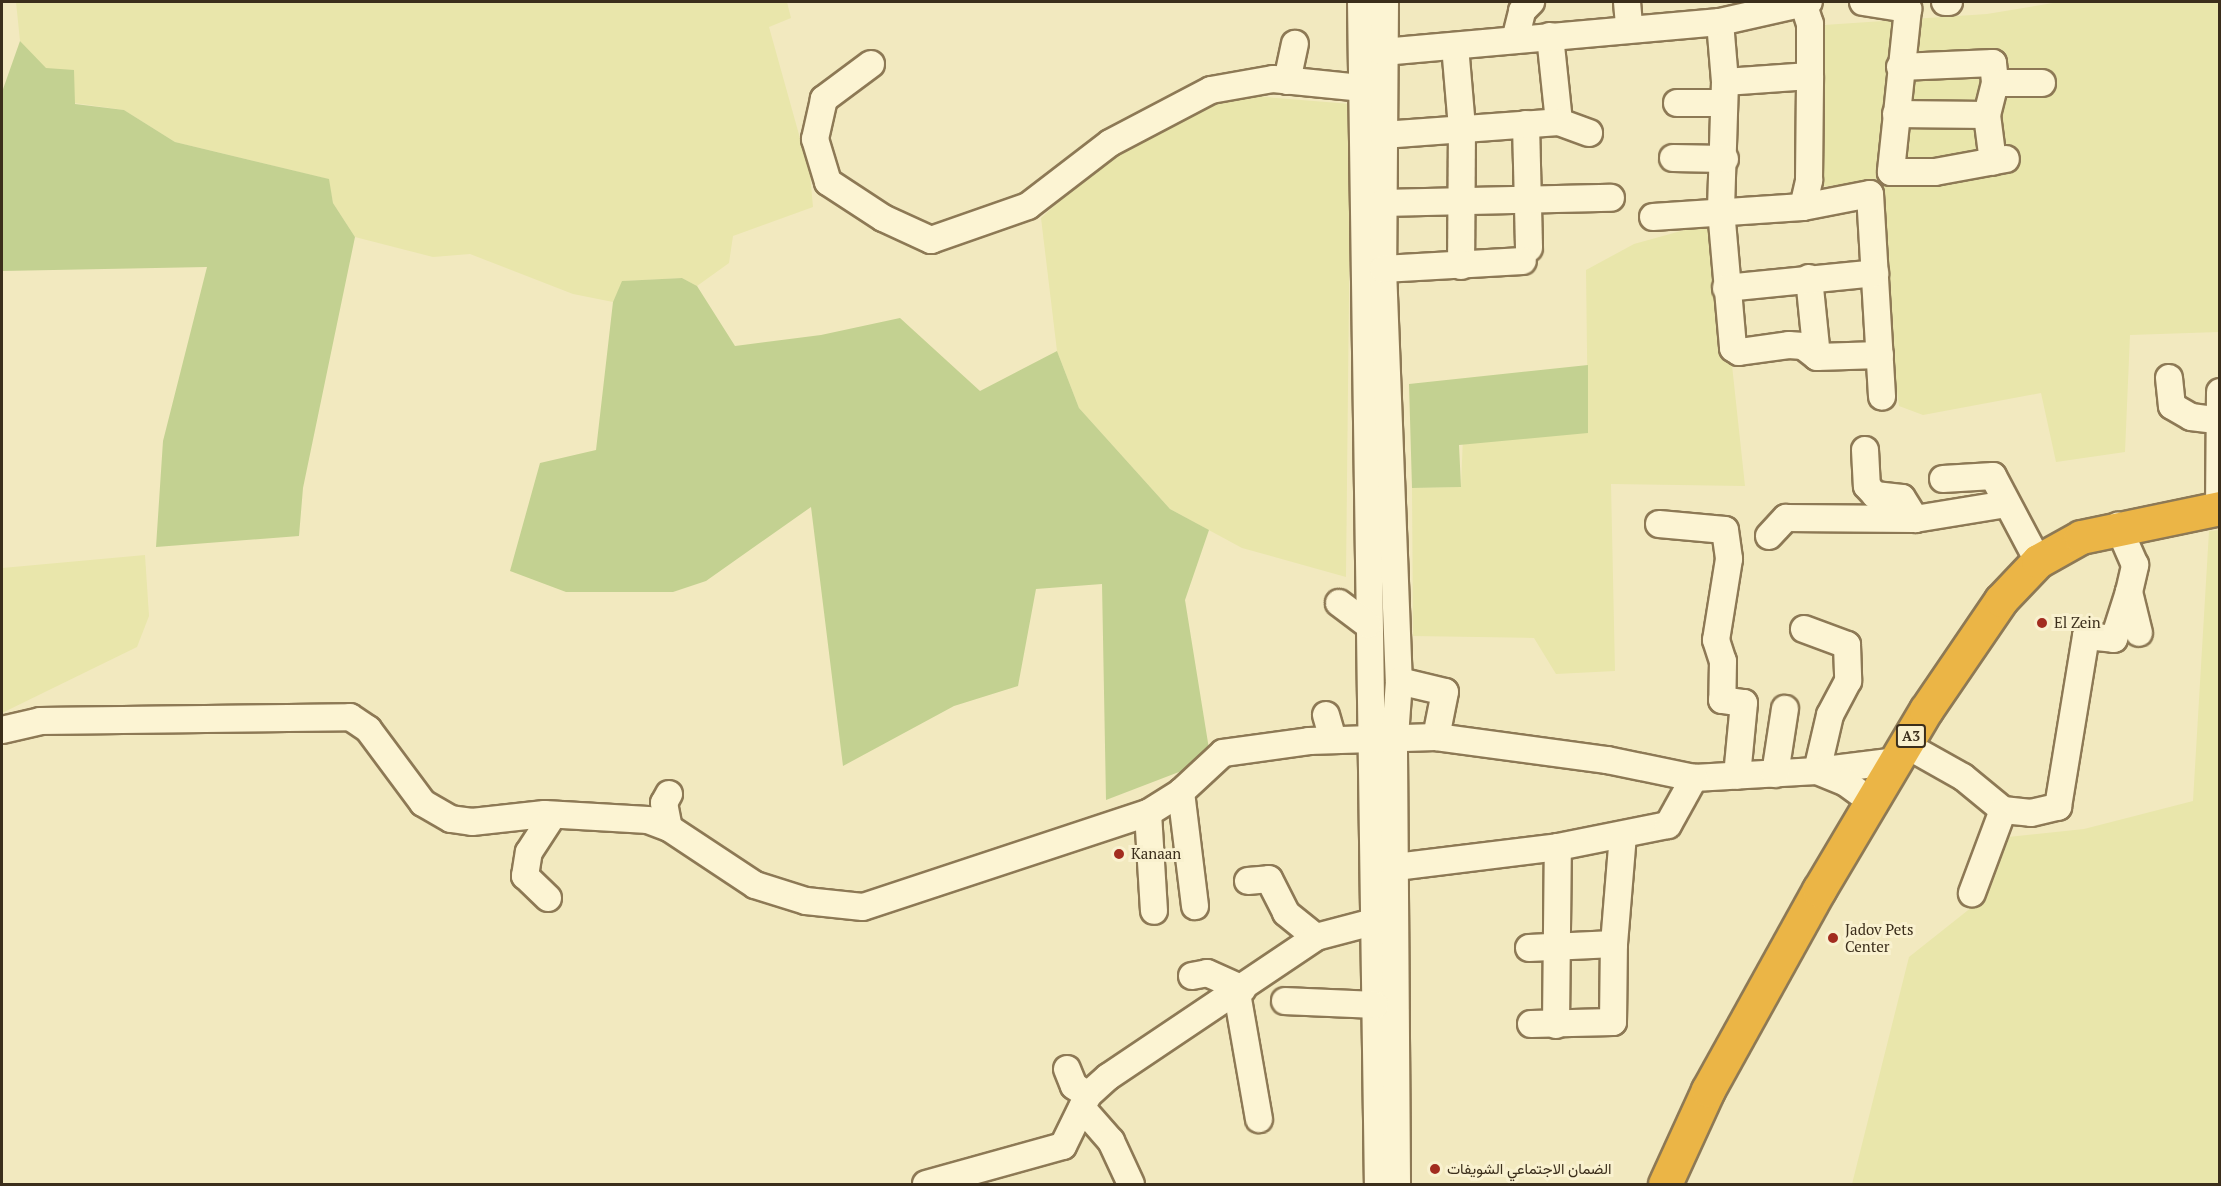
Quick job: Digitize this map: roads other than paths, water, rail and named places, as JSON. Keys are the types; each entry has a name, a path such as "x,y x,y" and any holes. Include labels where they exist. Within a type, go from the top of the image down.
{"highway":[{"name":"A3","path":"1644,1185 1708,1090 1871,801 2001,600 2038,561 2081,537 2118,526 2219,508"},
{"name":"A3","path":"1665,1185 1708,1090"}],"street":[{"path":"1360,2 1368,625 1383,736 1396,867 1397,1185"},
{"path":"1378,1185 1373,922 1383,736 1399,681 1383,269 1385,2"},
{"path":"1627,2 1632,27"},
{"path":"1632,27 1633,2"},
{"path":"1863,2 1908,9 1900,67 1891,172 1935,172 1999,160 1987,115 1995,83 1993,63 1900,67"},
{"path":"1383,52 1632,27 1767,6 1806,3 1810,24 1809,180 1803,207"},
{"path":"1515,40 1522,5"},
{"path":"1714,14 1724,93 1725,159 1721,210 1726,288 1735,351 1803,346 1817,357 1880,355"},
{"path":"1550,36 1559,122"},
{"path":"1287,81 1295,44"},
{"path":"1455,46 1462,128 1461,266"},
{"path":"871,64 824,99 815,139 828,183 883,218 931,240 1028,206 1110,143 1184,100 1238,82 1287,81 1361,88"},
{"path":"1677,103 1810,76"},
{"path":"1995,83 2042,83"},
{"path":"1896,114 1987,115"},
{"path":"1383,135 1559,122 1589,132"},
{"path":"1383,269 1461,266 1526,255 1526,124"},
{"path":"1673,158 1725,159"},
{"path":"1653,217 1721,210 1803,207 1870,194 1882,397"},
{"path":"1382,203 1461,201 1526,196 1611,198"},
{"path":"1726,288 1875,273"},
{"path":"1809,278 1817,357"},
{"path":"2169,378 2172,406 2191,417 2216,420"},
{"path":"2219,508 2216,420 2220,392"},
{"path":"1865,450 1868,486 1875,495 1902,498 1915,519"},
{"path":"1942,479 1993,476 2038,561"},
{"path":"1769,536 1786,518 1915,519 2007,504"},
{"path":"1659,524 1725,530 1729,559 1716,640 1723,661 1722,699 1744,703 1737,776"},
{"path":"2,730 40,721 350,717 368,729 409,789 438,813 472,822 553,814 648,820 669,828 755,885 806,901 863,907 1148,813 1187,787 1223,753 1333,740 1383,736 1436,737 1607,760 1694,778 1817,771 1901,753 1963,777 2003,810 2031,813 2058,807 2086,636 2114,639 2129,592 2134,565 2118,526"},
{"path":"2129,592 2139,633"},
{"path":"1339,603 1368,625"},
{"path":"1804,629 1847,645 1848,681 1830,715 1817,771"},
{"path":"1399,681 1435,686 1445,692 1436,737"},
{"path":"1776,774 1785,709"},
{"path":"1326,715 1333,740"},
{"path":"1817,771 1871,801"},
{"path":"1396,867 1558,847 1668,825 1694,778"},
{"path":"1187,787 1201,899"},
{"path":"669,794 664,803 669,828"},
{"path":"1972,893 2003,810"},
{"path":"1148,813 1154,911"},
{"path":"548,898 525,876 529,852 553,814"},
{"path":"1531,1024 1613,1022 1614,944 1623,835"},
{"path":"1556,1025 1559,945 1558,847"},
{"path":"1248,881 1269,879 1286,914 1316,937"},
{"path":"926,1185 965,1180 1063,1146 1085,1102 1316,937 1373,922"},
{"path":"1530,948 1614,944"},
{"path":"1192,976 1208,974 1240,992"},
{"path":"1240,992 1259,1119"},
{"path":"1286,1001 1375,1005"},
{"path":"1067,1069 1074,1086 1115,1147 1131,1185"}],"place":[{"name":"El Zein","path":"2042,623"},
{"name":"Kanaan","path":"1119,854"},
{"name":"Jadov Pets Center","path":"1833,938"},
{"name":"الضمان الاجتماعي الشويفات","path":"1435,1169"}]}
